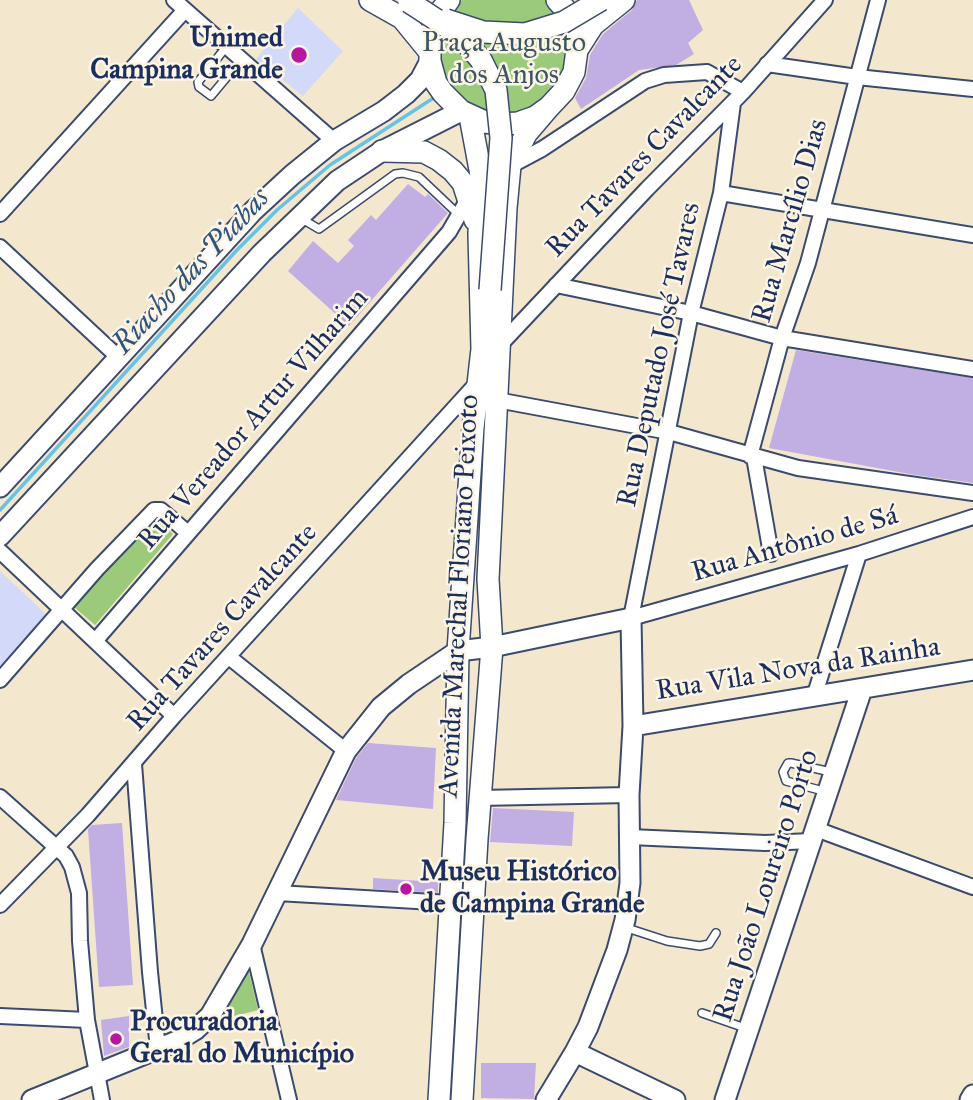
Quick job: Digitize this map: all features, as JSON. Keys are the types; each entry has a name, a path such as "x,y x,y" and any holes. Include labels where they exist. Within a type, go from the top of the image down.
{"main road":[{"path":"370,0 402,18 429,56 436,83 465,114 501,124 535,117 549,107"},
{"path":"0,487 253,211 334,141 384,111 420,80 429,56 435,19 449,0"},
{"path":"557,0 570,19 577,50"},
{"path":"407,1 466,28 513,35 551,28 601,0"},
{"path":"577,50 593,25 624,0"},
{"path":"407,1 446,26 470,47 481,60 496,90 501,138 490,289 490,348"},
{"name":"Avenida Marechal Floriano Peixoto","path":"439,1100 451,904 458,651 473,428 479,381 490,348 510,166 526,134 564,91 573,72 577,50"},
{"path":"0,536 262,253 337,181 382,151 465,114"},
{"name":"Avenida Marechal Floriano Peixoto","path":"462,1100 492,647 488,579 496,400 478,229 481,175 465,114"},
{"path":"382,151 424,152 453,171 463,183 463,206 478,229"},
{"path":"32,1100 158,1049 195,1030 211,1016 252,944 346,751 381,707 432,666 458,651 492,647 631,618 633,726 629,795 630,883 623,927 588,1027 546,1100"},
{"name":"Rua Vila Nova da Rainha","path":"633,726 973,670"},
{"name":"Rua João Loureiro Porto","path":"725,1100 862,689"},
{"path":"575,1052 675,1100"},
{"path":"971,1100 973,1095"}],"street":[{"name":"Rua Tavares Cavalcante","path":"490,348 556,285 738,97 825,0"},
{"name":"Rua Marcílio Dias","path":"752,457 782,338 808,262 878,0"},
{"path":"0,214 180,5 334,141"},
{"path":"767,64 973,89"},
{"path":"510,166 542,149 645,81 664,75 707,72 738,97"},
{"name":"Rua Deputado José Tavares","path":"631,618 691,313 720,193 738,97"},
{"path":"720,193 973,235"},
{"name":"Rua Vereador Artur Vilharim","path":"96,640 449,232 463,206"},
{"path":"449,232 462,227 478,229"},
{"path":"0,247 118,357"},
{"path":"556,285 691,313 782,338 973,369"},
{"name":"Rua Tavares Cavalcante","path":"0,905 134,764 174,716 479,381"},
{"path":"496,400 669,432 798,468 973,494"},
{"path":"752,457 771,554"},
{"path":"0,680 97,569 154,510 161,510 188,533"},
{"name":"Rua Antônio de Sá","path":"631,618 859,554 973,517"},
{"path":"0,551 174,716"},
{"path":"814,697 859,554"},
{"path":"229,657 346,751"},
{"path":"134,764 158,1049"},
{"path":"480,798 629,795"},
{"path":"0,797 65,856 78,882 87,1020 102,1100"},
{"path":"630,837 765,843 814,835 973,887"},
{"path":"277,893 451,904"},
{"path":"252,944 289,1100"},
{"path":"0,1016 87,1020"}],"lane":[{"path":"227,46 198,82 199,87 211,96 241,60"},
{"path":"300,217 320,229 395,174 403,173 419,177 463,206"},
{"path":"828,792 786,781 783,772 791,762 834,773"},
{"path":"623,927 667,941 700,946 709,944 716,933"},
{"path":"702,1013 749,1029"}],"shaded area":[{"name":"Unimed Campina Grande","path":"298,8 343,51 303,96 256,59"},
{"path":"0,571 47,615 0,666"}],"green space":[{"name":"Praça Augusto dos Anjos","path":"462,0 545,0 552,6 568,33 565,79 534,112 489,119 444,85 437,46 453,9"},
{"path":"153,516 173,534 95,625 74,607"},
{"path":"248,968 258,1010 216,1021"}],"building":[{"path":"637,0 689,0 703,30 688,43 694,54 676,65 639,70 581,109 575,98 586,78 590,55 603,34 632,10"},
{"path":"408,184 425,197 428,194 448,213 349,326 288,271 313,241 338,263 354,246 348,240 371,215 376,220"},
{"path":"796,350 973,378 973,483 769,448"},
{"path":"368,743 436,748 433,809 336,800 356,758"},
{"path":"493,808 574,812 572,846 490,842"},
{"path":"122,823 133,985 99,987 88,829 92,825"},
{"name":"Museu Histórico de Campina Grande","path":"373,878 438,882 438,893 373,889"},
{"name":"Procuradoria Geral do Município","path":"129,1016 129,1047 104,1056 101,1020"},
{"path":"481,1063 536,1063 534,1099 481,1098"}],"waterway":[{"name":"Riacho das Piabas","path":"0,510 236,251 277,210 330,165 435,97"}],"place":[{"name":"Unimed Campina Grande","path":"299,55"},
{"name":"Museu Histórico de Campina Grande","path":"406,889"},
{"name":"Procuradoria Geral do Município","path":"116,1039"}]}
